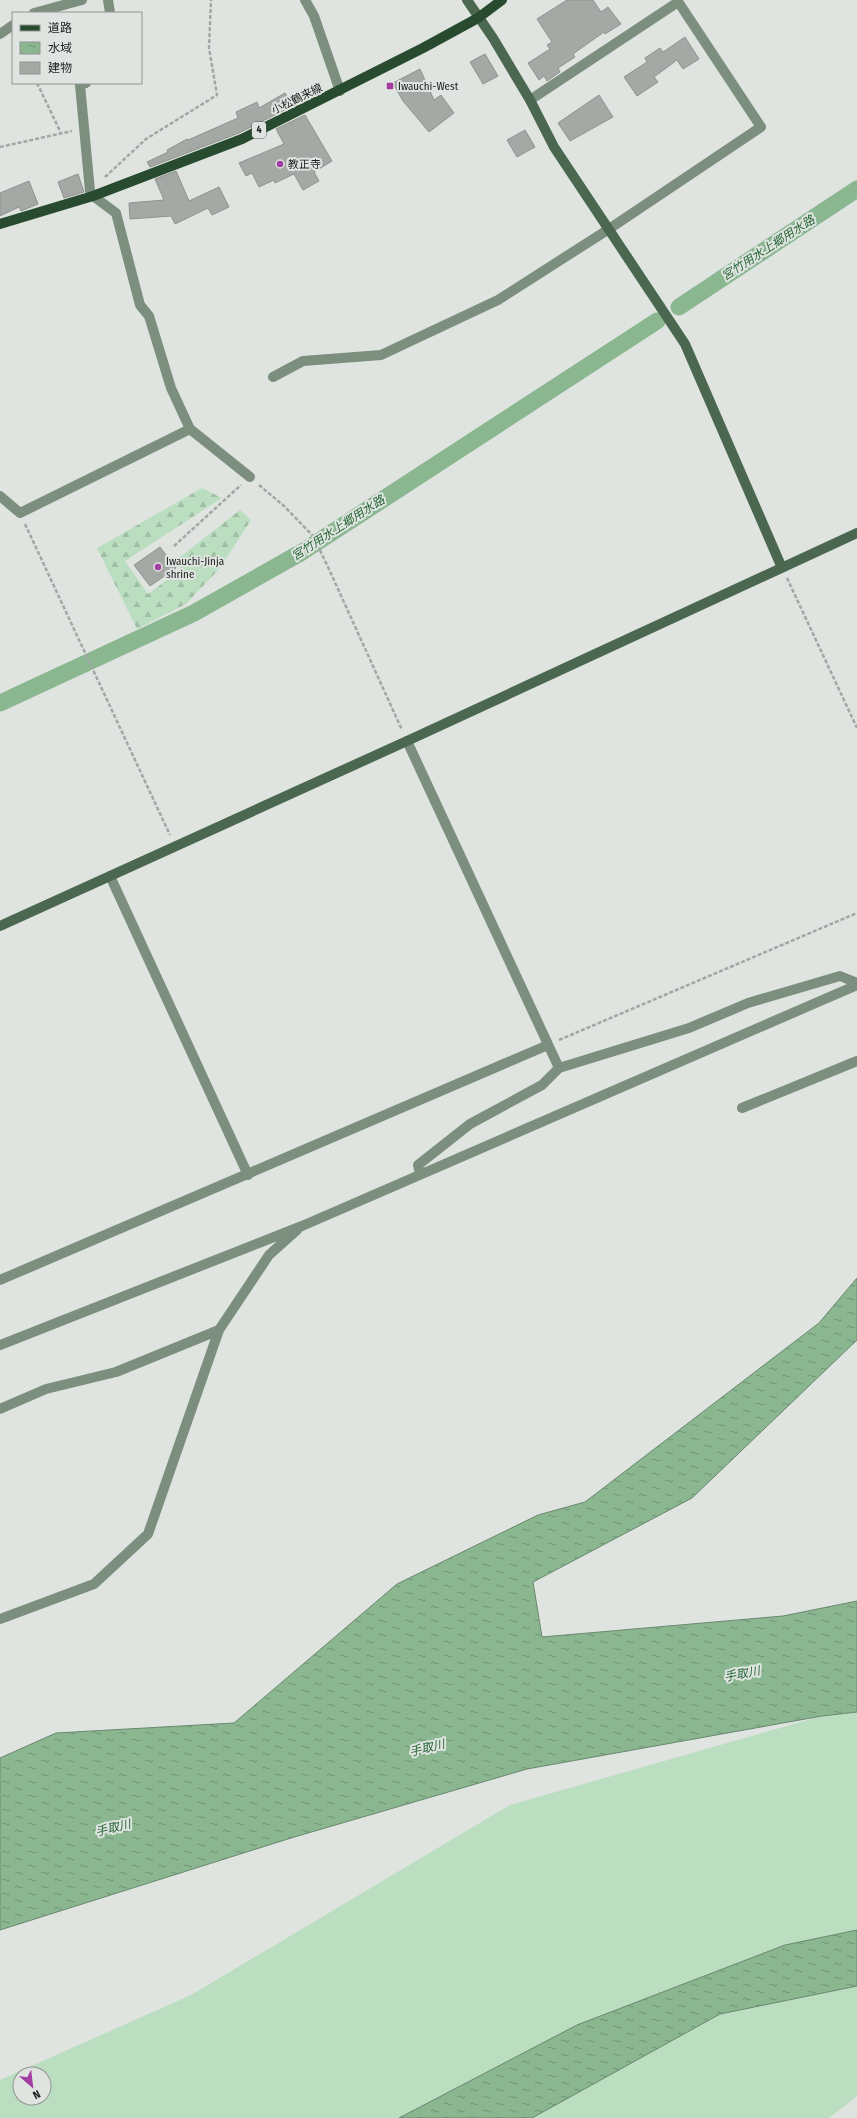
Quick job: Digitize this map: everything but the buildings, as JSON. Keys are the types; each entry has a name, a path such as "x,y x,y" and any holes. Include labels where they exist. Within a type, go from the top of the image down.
{"main road":[{"name":"小松鶴来線","path":"0,224 92,193 242,139 340,91 478,18 502,0"}],"street":[{"path":"38,12 82,0"},
{"path":"108,0 110,12"},
{"path":"305,0 314,16 340,91"},
{"path":"467,0 493,38 530,100 554,147 685,344 782,568"},
{"path":"274,376 303,361 381,355 498,300 609,229 761,127 678,1 530,100"},
{"path":"0,34 12,26"},
{"path":"83,84 80,85 92,193 116,213 140,305 149,316 171,388 190,428 250,477"},
{"path":"0,496 20,513 190,428"},
{"path":"0,926 407,741 857,533"},
{"path":"407,741 559,1068"},
{"path":"110,876 248,1175"},
{"path":"420,1174 418,1165 470,1124 542,1085 559,1068 689,1028 755,1000 840,976 857,984"},
{"path":"0,1345 302,1226 857,984"},
{"path":"0,1280 248,1175 548,1045"},
{"path":"742,1108 857,1061"},
{"path":"0,1619 94,1584 148,1534 219,1330 269,1255 302,1226"},
{"path":"0,1409 46,1389 116,1372 219,1330"}],"path":[{"path":"92,193 146,139 217,95 209,48 211,0"},
{"path":"37,84 61,133"},
{"path":"0,147 85,128"},
{"path":"174,546 250,477 284,506 313,536 407,741"},
{"path":"20,513 94,668 175,846"},
{"path":"782,568 857,728"},
{"path":"548,1045 857,913"}],"green space":[{"path":"202,488 222,498 125,561 148,594 180,570 180,557 240,510 251,520 220,568 186,604 137,629 97,548"},
{"path":"857,1712 857,2096 829,2118 0,2118 0,2080 12,2075 12,2106 52,2106 52,2066 31,2066 191,1995 510,1805 822,1716"}],"water":[{"name":"手取川","path":"857,1278 857,1340 692,1498 533,1582 542,1637 783,1616 857,1601 857,1712 822,1716 527,1769 291,1838 0,1930 0,1758 56,1733 234,1723 397,1584 538,1515 585,1502 819,1323"},
{"path":"857,1930 857,1986 720,2014 532,2118 399,2118 577,2025 785,1945"}],"waterway":[{"name":"宮竹用水上郷用水路","path":"679,307 857,189"},
{"name":"宮竹用水上郷用水路","path":"0,703 194,613 302,552 657,321"}],"place":[{"name":"Iwauchi-West","path":"390,86"},
{"name":"教正寺","path":"280,164"},
{"name":"Iwauchi-Jinja shrine","path":"158,567"}]}
